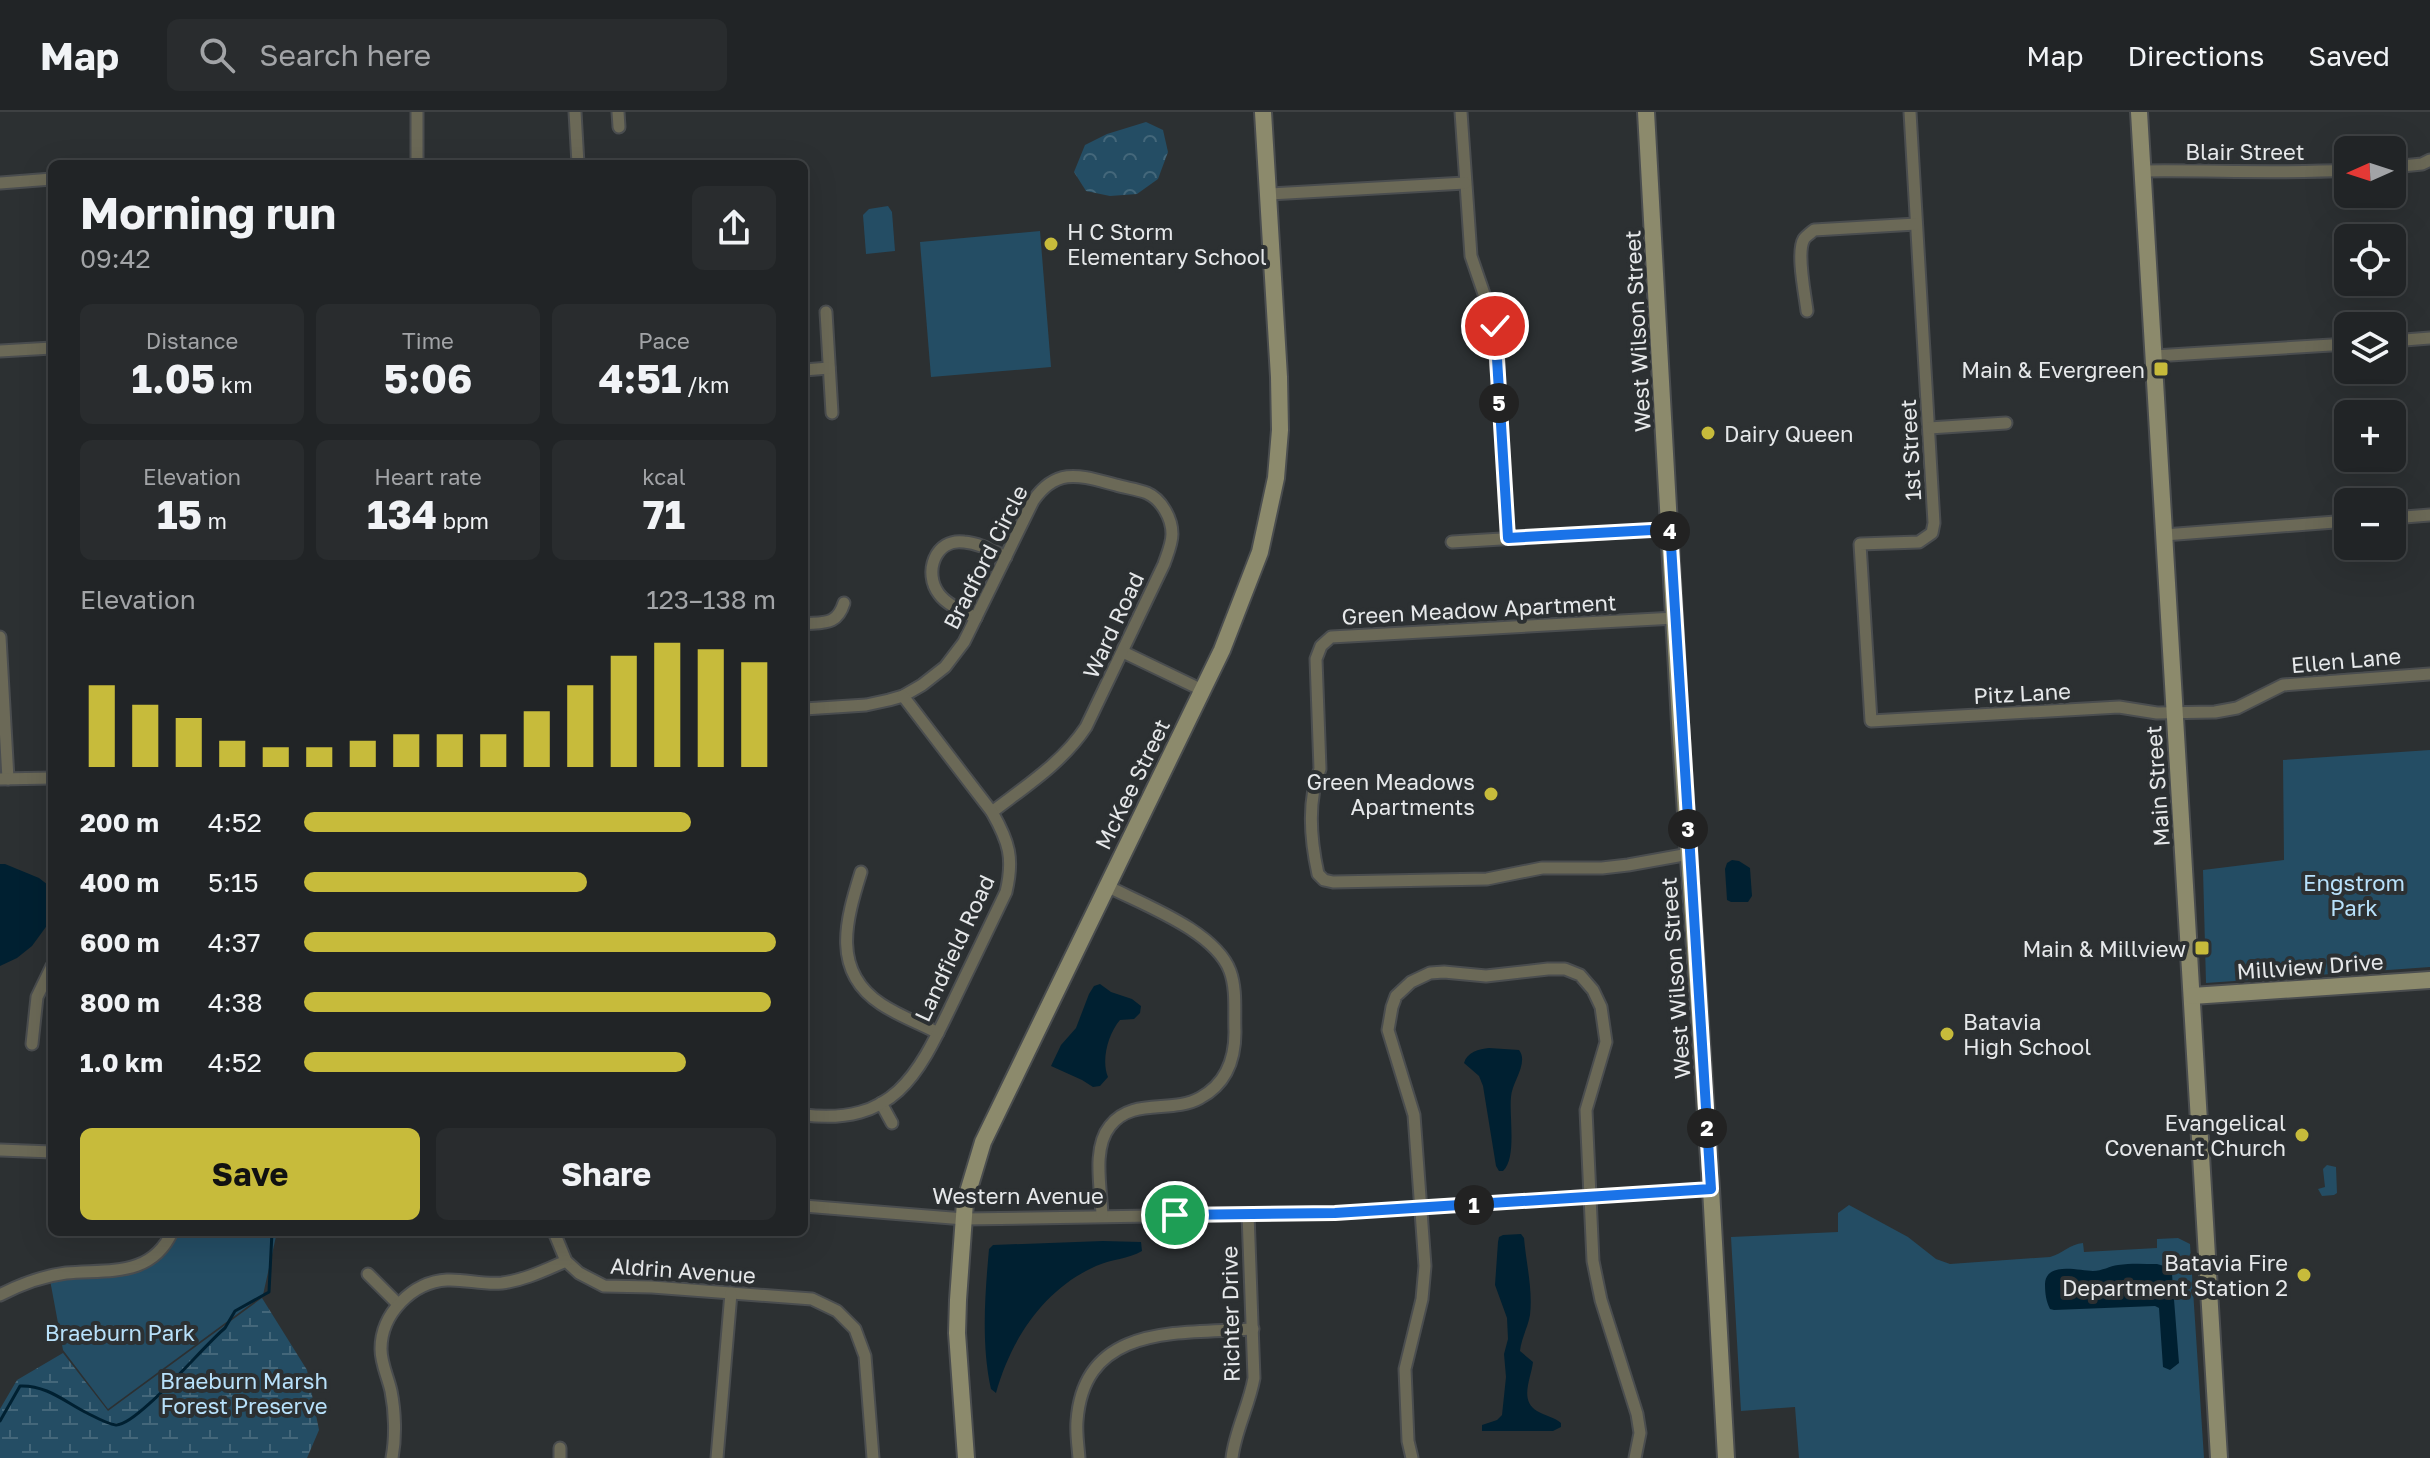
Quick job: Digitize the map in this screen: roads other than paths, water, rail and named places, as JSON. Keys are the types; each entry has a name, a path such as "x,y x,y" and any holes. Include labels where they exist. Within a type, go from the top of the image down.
{"main road":[{"name":"McKee Street","path":"966,1458 957,1333 965,1202 983,1142 1227,638 1260,552 1276,478 1280,430 1263,112"},
{"name":"West Wilson Street","path":"1646,112 1726,1458"},
{"name":"Main Street","path":"2139,112 2219,1458"},
{"name":"Millview Drive","path":"2192,996 2430,980"}],"street":[{"path":"414,160 417,112"},
{"path":"575,112 578,160"},
{"path":"618,112 619,127"},
{"path":"1461,112 1471,256 1495,326 1508,538"},
{"name":"1st Street","path":"1871,721 1860,544 1919,542 1932,533 1934,523 1910,112"},
{"path":"2406,166 2430,160"},
{"name":"Blair Street","path":"2143,171 2334,171"},
{"path":"0,183 48,179"},
{"path":"1268,194 1465,183"},
{"path":"1807,311 1803,245 1805,238 1814,230 1916,224"},
{"path":"826,312 832,413"},
{"path":"2406,340 2430,338"},
{"path":"2154,356 2334,345"},
{"path":"0,351 48,348"},
{"path":"808,370 829,368"},
{"path":"1929,428 2006,423"},
{"name":"Bradford Circle","path":"808,709 866,705 903,696 945,667 964,642 1040,491 1054,479 1076,476"},
{"name":"Ward Road","path":"992,812 1052,766 1078,740 1164,564 1172,533 1163,507 1151,495 1076,476"},
{"path":"2406,517 2430,515"},
{"path":"2164,535 2334,522"},
{"path":"1452,542 1670,529"},
{"path":"976,618 940,597 932,583 930,569 938,551 961,541 1006,557"},
{"path":"808,624 831,622 840,615 844,603"},
{"name":"Green Meadow Apartment","path":"1675,618 1331,637 1321,646 1316,659 1320,769 1314,787 1313,823 1318,874 1324,880 1333,882 1487,879 1542,868 1602,868 1689,854"},
{"path":"0,637 4,779 48,778"},
{"path":"1123,652 1202,690"},
{"name":"Ellen Lane","path":"2175,713 2237,708 2268,691 2293,684 2430,674"},
{"name":"Landfield Road","path":"808,1115 858,1113 881,1103 920,1068 1006,892 1011,871 1011,855 1004,833 992,812 903,696"},
{"name":"Pitz Lane","path":"1871,721 2119,707 2175,713"},
{"path":"861,872 845,936 851,967 866,991 878,1002 938,1033"},
{"path":"1102,1215 1100,1153 1108,1128 1123,1114 1133,1110 1182,1105 1203,1097 1229,1069 1235,1039 1232,980 1216,948 1198,934 1107,886"},
{"path":"1412,1458 1408,1441 1405,1369 1425,1283 1422,1208 1414,1115 1388,1030 1392,1007 1396,996 1411,982 1430,973 1486,976 1565,969 1580,975 1593,990 1601,1007 1606,1042 1586,1110 1596,1280 1637,1414 1640,1433 1635,1458"},
{"path":"32,1044 37,997 48,974"},
{"path":"881,1103 892,1123"},
{"path":"0,1150 48,1152"},
{"name":"Western Avenue","path":"808,1206 964,1219 1335,1213 1711,1189"},
{"name":"Richter Drive","path":"1232,1458 1254,1378 1248,1214"},
{"path":"1,1293 33,1280 63,1273 130,1269 151,1258 170,1236"},
{"path":"392,1458 394,1413 381,1349 383,1333 398,1304 416,1290 433,1283 448,1280 503,1283 529,1277 566,1261 556,1236"},
{"name":"Aldrin Avenue","path":"566,1261 579,1273 604,1286 812,1299 837,1311 855,1329 865,1356 873,1458"},
{"path":"368,1274 398,1304"},
{"path":"717,1458 731,1293"},
{"path":"1079,1458 1076,1423 1079,1404 1087,1382 1099,1364 1114,1351 1131,1341 1150,1336 1253,1329"}],"waterway":[{"path":"0,1421 20,1386 30,1386 47,1391 109,1423 116,1425 126,1422 154,1399 225,1328 235,1311 269,1292 272,1236"}],"place":[{"name":"H C Storm Elementary School","path":"1051,244"},
{"name":"Main & Evergreen","path":"2161,369"},
{"name":"Dairy Queen","path":"1708,433"},
{"name":"Green Meadows Apartments","path":"1491,794"},
{"name":"Main & Millview","path":"2202,948"},
{"name":"Batavia High School","path":"1947,1034"},
{"name":"Evangelical Covenant Church","path":"2302,1135"},
{"name":"Batavia Fire Department Station 2","path":"2304,1275"}],"park label":[{"name":"Engstrom Park","path":"2354,894"},
{"name":"Braeburn Park","path":"120,1332"},
{"name":"Braeburn Marsh Forest Preserve","path":"244,1392"}]}
